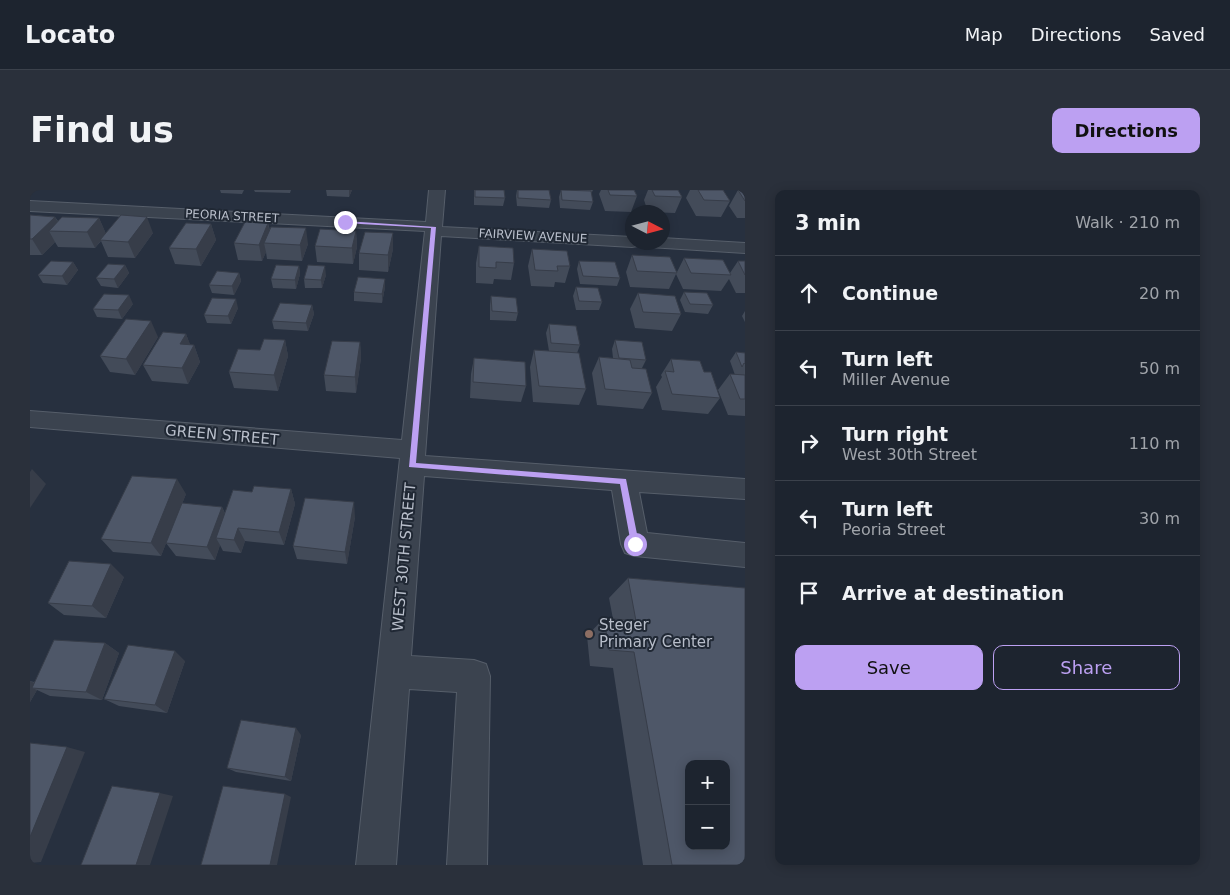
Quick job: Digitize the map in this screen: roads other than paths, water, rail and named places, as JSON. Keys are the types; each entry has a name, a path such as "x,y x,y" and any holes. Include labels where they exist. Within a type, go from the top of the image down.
{"street":[{"name":"WEST 30TH STREET","path":"376,865 437,190"},
{"name":"PEORIA STREET","path":"30,206 433,229"},
{"name":"FAIRVIEW AVENUE","path":"433,229 625,242"},
{"path":"670,243 745,248"},
{"name":"GREEN STREET","path":"30,420 624,481 745,490"},
{"path":"624,481 635,544 745,555"},
{"path":"394,672 474,676 467,865"}],"place":[{"name":"Steger Primary Center","path":"589,634"}]}
